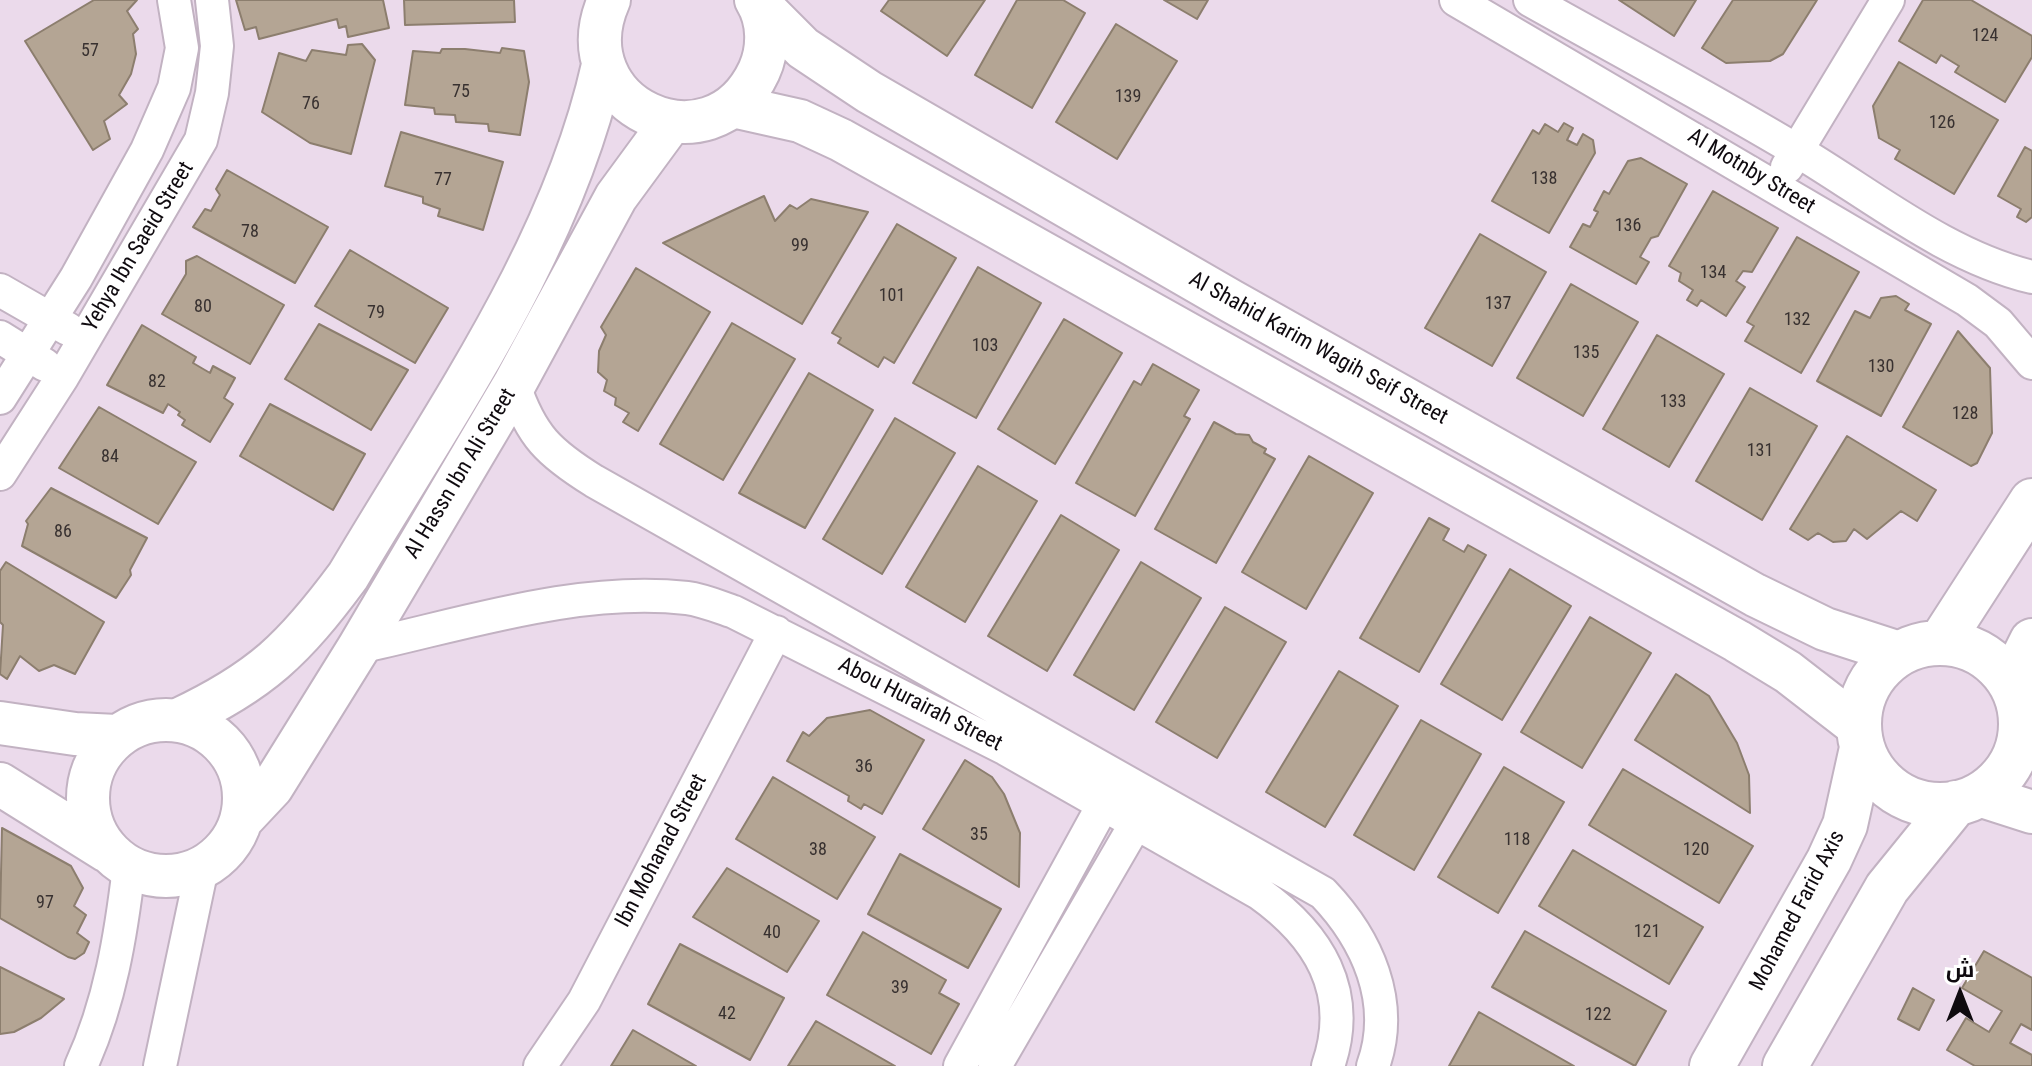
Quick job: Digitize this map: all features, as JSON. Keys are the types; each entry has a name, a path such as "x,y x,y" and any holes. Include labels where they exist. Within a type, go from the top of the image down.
{"main road":[{"path":"1941,642 2032,501"},
{"path":"2011,683 2032,641"},
{"path":"1785,1066 1887,888 1967,799 1996,783 2009,767 2027,730 2011,683 1993,661 1969,647 1941,642 1919,645 1899,653 1882,667 1869,684 1861,705 1861,737 1873,769 1889,787 1921,802 1967,799"},
{"name":"Mohamed Farid Axis","path":"1712,1066 1829,860 1845,825 1861,737"}],"street":[{"name":"Yehya Ibn Saeid Street","path":"0,398 13,346 51,318 147,150 174,88 182,48 174,0"},
{"name":"Yehya Ibn Saeid Street","path":"0,474 63,376 201,140 212,93 217,46 212,0"},
{"path":"609,0 601,17 598,41 603,65 618,92 641,112 671,122 703,119 733,106 752,85 764,60 766,32 758,2"},
{"name":"Al Motnby Street","path":"1456,0 1967,300 1998,323 2032,363"},
{"name":"Al Motnby Street","path":"1530,0 1796,150 1961,252 1997,268 2032,277"},
{"path":"1777,188 1796,150 1888,0"},
{"name":"Al Shahid Karim Wagih Seif Street","path":"758,2 803,48 869,92 1231,301 1755,595 1825,629 1899,653"},
{"name":"Al Hassn Ibn Ali Street","path":"178,720 229,697 272,664 318,617 348,576 515,294 576,160 591,118 603,65"},
{"path":"733,106 800,121 854,148 1737,641 1788,672 1861,737"},
{"name":"Al Hassn Ibn Ali Street","path":"241,820 272,787 359,647 514,385 616,197 671,122"},
{"path":"0,290 84,339"},
{"path":"13,346 63,376"},
{"name":"Abou Hurairah Street","path":"514,385 524,416 539,440 560,460 1323,893 1348,919 1366,950 1377,983 1381,1018 1373,1066"},
{"name":"Abou Hurairah Street","path":"359,647 560,603 639,595 691,599 734,612 1006,749 1103,807 1259,893 1290,915 1311,941 1331,976 1337,1011 1334,1051 1328,1066"},
{"name":"Ibn Mohanad Street","path":"540,1066 584,1001 776,632"},
{"path":"0,784 118,859 158,876 173,876 202,868 219,855 241,820 245,798 242,776 233,756 218,739 200,727 178,720 157,720 136,725 117,736 99,755 89,778 87,804 93,829 118,859 107,992 96,1033 81,1066"},
{"path":"0,723 75,734 117,736"},
{"path":"960,1066 1118,777"},
{"path":"995,1066 1151,797"},
{"path":"1967,799 2032,812"},
{"path":"160,1066 202,868"}],"building":[{"path":"94,0 137,0 127,11 138,29 133,34 136,54 131,74 119,95 127,104 104,121 110,139 93,150 25,41"},
{"path":"236,0 383,0 389,28 348,37 346,26 339,28 337,19 259,39 256,27 245,30"},
{"path":"404,0 514,0 515,22 405,25"},
{"path":"889,0 985,0 947,56 881,11"},
{"path":"1017,0 1063,0 1085,13 1032,108 975,75"},
{"path":"1164,0 1208,0 1197,19"},
{"path":"1619,0 1696,0 1674,36"},
{"path":"1733,0 1817,0 1783,54 1770,61 1726,63 1702,48"},
{"path":"1923,0 1971,0 2032,36 2032,57 2005,102 1955,72 1959,66 1941,55 1936,63 1899,41"},
{"path":"1116,24 1177,61 1117,159 1056,122"},
{"path":"362,44 375,60 351,154 310,143 262,112 279,53 306,61 312,50 346,55 348,45"},
{"path":"502,48 524,51 529,82 520,135 489,131 488,124 456,122 455,115 435,114 434,108 405,105 413,51 440,53 442,49 465,49 500,53"},
{"path":"1899,62 1998,120 1954,194 1895,159 1900,150 1879,138 1873,106"},
{"path":"1564,123 1573,128 1567,140 1577,145 1583,134 1593,140 1595,153 1549,233 1492,201 1533,130 1539,134 1545,124 1558,132"},
{"path":"401,132 503,162 483,230 438,216 440,209 423,203 423,197 385,186"},
{"path":"2025,147 2032,151 2032,217 2026,222 2017,217 2021,209 1998,196"},
{"path":"1641,158 1687,184 1658,236 1651,238 1640,257 1649,262 1636,284 1570,247 1583,224 1590,227 1598,212 1594,210 1604,191 1609,194 1628,161"},
{"path":"227,170 328,227 295,283 193,227 205,209 211,211 220,195 216,189"},
{"path":"1713,191 1778,228 1752,272 1743,271 1736,281 1745,287 1726,316 1701,300 1697,306 1687,300 1693,290 1679,281 1681,273 1669,266"},
{"path":"764,196 775,221 790,205 797,209 811,199 868,212 802,324 663,243"},
{"path":"897,224 956,258 894,363 884,357 878,367 838,343 841,338 832,333"},
{"path":"1480,234 1546,272 1492,366 1425,328"},
{"path":"1797,237 1859,272 1801,373 1745,341 1754,326 1747,322"},
{"path":"350,250 448,308 415,363 315,306"},
{"path":"197,256 284,305 250,364 162,314 186,274 186,261"},
{"path":"978,267 1041,303 976,418 913,383"},
{"path":"636,268 710,312 638,431 623,422 629,413 615,405 616,398 604,391 607,380 598,372 599,351 606,335 601,327"},
{"path":"1571,284 1638,322 1583,416 1517,378"},
{"path":"1896,296 1909,304 1905,310 1931,324 1881,416 1817,381 1855,311 1870,318 1881,298"},
{"path":"1064,319 1122,353 1055,464 998,429"},
{"path":"732,323 795,359 723,480 660,444"},
{"path":"319,324 408,370 371,430 285,379"},
{"path":"142,325 196,357 193,363 210,373 213,366 235,378 224,398 233,404 210,442 182,425 185,420 178,415 180,412 168,404 163,413 107,385"},
{"path":"1958,331 1990,368 1992,433 1977,463 1971,466 1903,427"},
{"path":"1657,335 1724,374 1669,467 1603,429"},
{"path":"1153,364 1199,390 1184,416 1190,419 1135,516 1076,483 1134,381 1141,385"},
{"path":"809,373 873,410 805,528 739,493"},
{"path":"1750,388 1817,426 1762,520 1696,481"},
{"path":"270,404 365,454 333,510 240,456"},
{"path":"99,407 196,462 158,524 59,468"},
{"path":"895,418 955,453 882,574 823,539"},
{"path":"1214,422 1236,434 1249,435 1253,442 1266,449 1264,453 1275,459 1216,563 1155,529"},
{"path":"1847,436 1936,490 1917,521 1901,511 1867,539 1854,529 1846,541 1833,542 1818,533 1808,540 1790,529"},
{"path":"1309,456 1373,493 1306,609 1242,572"},
{"path":"978,466 1037,501 965,622 906,587"},
{"path":"51,488 147,538 130,570 131,575 116,598 22,546 28,524 26,521"},
{"path":"1061,515 1119,550 1047,671 988,636"},
{"path":"1429,518 1449,529 1443,540 1464,552 1468,545 1486,555 1419,672 1360,638"},
{"path":"6,562 104,622 75,674 54,665 39,671 20,656 7,679 0,674 3,625 0,622 0,571"},
{"path":"1141,562 1201,598 1134,710 1074,675"},
{"path":"1510,569 1571,606 1502,720 1441,684"},
{"path":"1225,607 1286,642 1217,758 1156,722"},
{"path":"1590,617 1651,653 1582,768 1521,732"},
{"path":"1339,671 1398,706 1325,827 1266,792"},
{"path":"1676,674 1709,696 1737,743 1749,775 1750,813 1635,740"},
{"path":"870,710 924,740 882,814 864,804 861,809 848,801 849,796 787,761 803,732 809,736 827,718"},
{"path":"1421,720 1481,754 1414,870 1354,835"},
{"path":"965,760 992,777 1004,794 1020,833 1019,887 923,829"},
{"path":"1504,767 1564,802 1498,913 1438,877"},
{"path":"1623,769 1753,846 1719,903 1589,825"},
{"path":"773,777 875,837 837,899 736,839"},
{"path":"2,828 71,866 83,888 74,906 86,915 77,933 89,942 84,953 75,959 0,918"},
{"path":"1573,850 1703,927 1669,984 1539,906"},
{"path":"900,854 1001,909 968,968 868,914"},
{"path":"727,868 819,921 787,972 693,917"},
{"path":"1525,931 1666,1011 1635,1066 1492,987"},
{"path":"863,932 946,980 939,993 959,1004 931,1054 827,995"},
{"path":"680,944 784,998 750,1060 648,1004"},
{"path":"1984,951 2032,978 2032,1030 2021,1024 2010,1043 2032,1055 2032,1066 1975,1066 1947,1050 1966,1018 1989,1032 2002,1011 1962,988"},
{"path":"0,967 64,999 41,1018 14,1032 0,1034"},
{"path":"1913,988 1934,1000 1919,1030 1898,1019"},
{"path":"1479,1012 1574,1066 1449,1066"},
{"path":"816,1021 895,1066 788,1066"},
{"path":"633,1030 696,1066 611,1066"}]}
